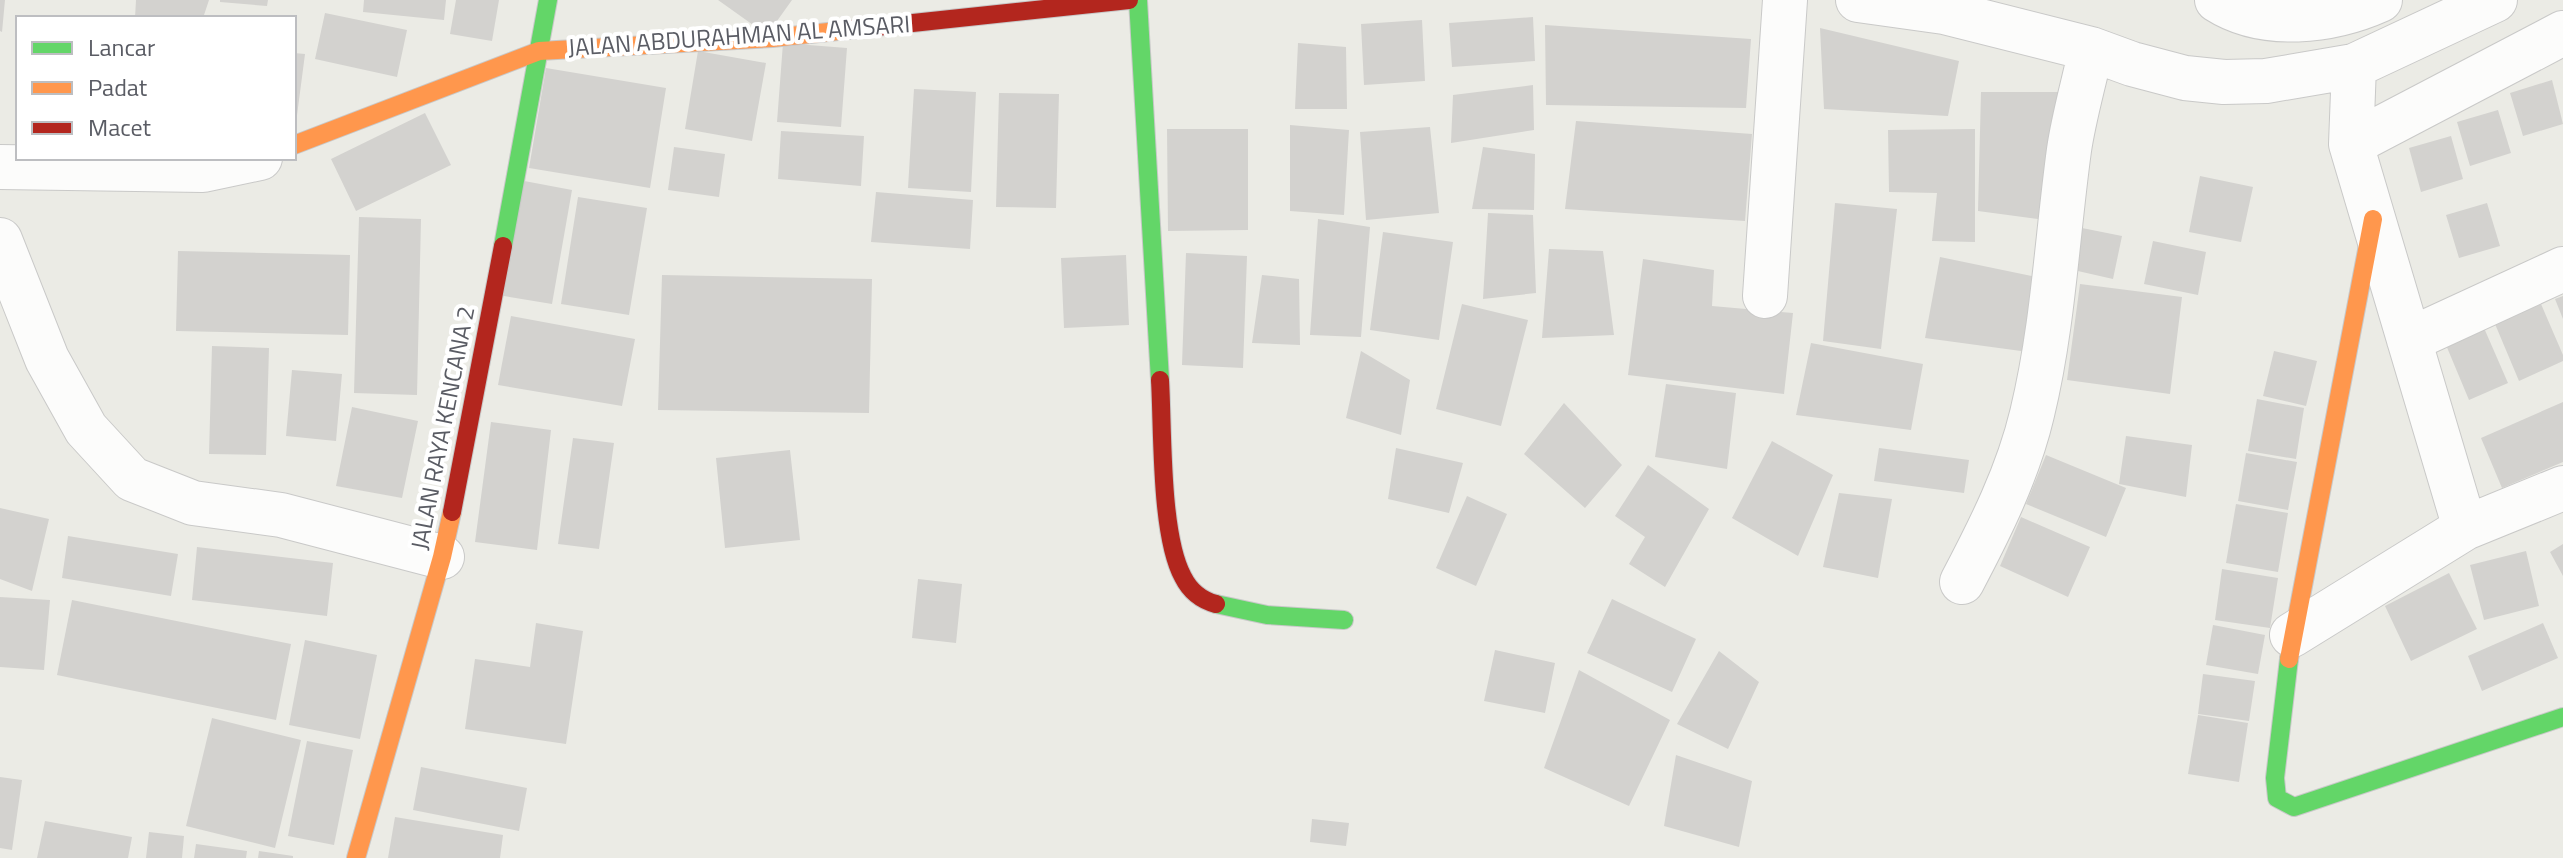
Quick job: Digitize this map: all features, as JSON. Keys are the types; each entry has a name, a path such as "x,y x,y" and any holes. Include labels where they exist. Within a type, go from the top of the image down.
{"street":[{"name":"JALAN RAYA KENCANA 2","path":"356,858 442,557 462,468 548,0"},
{"name":"JALAN ABDURAHMAN AL AMSARI","path":"296,144 539,51 772,38 1129,0"},
{"path":"1138,0 1167,502 1177,563 1182,577 1196,595 1215,605 1239,611 1344,620"},
{"path":"1765,296 1785,0"},
{"path":"1858,0 1944,12 2091,49 2185,78 2224,82 2266,81 2354,66 2495,0"},
{"path":"2217,0 2237,12 2291,19 2329,17 2380,0"},
{"path":"2351,144 2563,33"},
{"path":"1962,582 2016,467 2032,415 2055,273 2070,147 2091,49"},
{"path":"2354,66 2351,144 2465,528"},
{"path":"0,167 203,170 250,160"},
{"path":"2373,219 2292,635 2275,778 2277,798 2294,807 2563,717"},
{"path":"0,240 47,359 86,429 132,479 193,503 281,515 442,557"},
{"path":"2409,340 2563,269"},
{"path":"2292,635 2465,528 2563,488"}],"building":[{"path":"0,0 5,0 2,32 0,31"},
{"path":"136,0 209,0 204,16 135,16"},
{"path":"220,0 268,0 267,6"},
{"path":"364,0 446,0 444,20 363,12"},
{"path":"456,0 499,0 492,41 450,34"},
{"path":"718,0 792,0 767,35"},
{"path":"325,13 407,30 397,77 315,59"},
{"path":"1533,17 1535,61 1452,67 1449,23"},
{"path":"1422,20 1425,81 1364,85 1361,24"},
{"path":"1545,25 1751,39 1746,108 1546,105"},
{"path":"1820,28 1959,61 1948,116 1824,109"},
{"path":"783,43 847,48 841,127 777,122"},
{"path":"1298,43 1346,47 1347,109 1295,109"},
{"path":"698,51 766,63 752,141 685,129"},
{"path":"296,53 305,54 296,123"},
{"path":"546,68 666,88 650,188 529,168"},
{"path":"2552,80 2563,124 2523,136 2510,93"},
{"path":"1533,85 1534,130 1451,143 1453,95"},
{"path":"914,89 976,92 971,192 908,188"},
{"path":"1981,92 2059,92 2046,220 1978,211"},
{"path":"999,93 1059,94 1056,208 996,207"},
{"path":"2498,110 2511,153 2470,166 2457,122"},
{"path":"425,113 451,165 356,211 331,159"},
{"path":"1576,121 1752,134 1745,221 1565,209"},
{"path":"1290,125 1349,130 1344,215 1290,211"},
{"path":"1430,127 1439,213 1366,220 1360,132"},
{"path":"1167,129 1248,129 1248,230 1168,231"},
{"path":"1975,129 1975,242 1932,241 1937,193 1889,192 1888,130"},
{"path":"781,131 864,136 861,186 778,179"},
{"path":"2451,136 2463,179 2421,192 2409,148"},
{"path":"674,147 725,154 719,197 668,190"},
{"path":"1483,147 1535,154 1534,210 1472,209"},
{"path":"2200,176 2253,187 2241,242 2189,232"},
{"path":"519,180 572,190 552,304 498,295"},
{"path":"876,192 973,200 970,249 871,242"},
{"path":"578,197 647,208 629,315 561,304"},
{"path":"1835,203 1897,209 1881,349 1823,341"},
{"path":"2487,203 2500,246 2459,258 2446,215"},
{"path":"1488,213 1533,215 1536,293 1483,299"},
{"path":"359,217 421,219 417,395 354,393"},
{"path":"1318,219 1370,227 1361,337 1310,335"},
{"path":"2077,227 2122,236 2113,279 2069,269"},
{"path":"1383,232 1453,242 1439,340 1370,330"},
{"path":"2153,241 2206,252 2198,295 2144,284"},
{"path":"1549,249 1603,251 1614,335 1542,338"},
{"path":"178,251 350,255 348,335 176,331"},
{"path":"1186,253 1247,256 1243,368 1182,365"},
{"path":"1126,255 1129,325 1064,328 1061,258"},
{"path":"1940,257 2046,279 2036,353 1925,338"},
{"path":"1643,259 1714,270 1712,306 1793,313 1784,394 1628,375"},
{"path":"662,275 872,279 869,413 658,410"},
{"path":"1262,275 1299,279 1300,345 1252,343"},
{"path":"2080,284 2182,297 2170,394 2067,380"},
{"path":"2563,296 2563,319 2555,299"},
{"path":"1462,304 1528,320 1501,426 1436,409"},
{"path":"2541,304 2563,361 2519,381 2495,324"},
{"path":"511,316 635,339 622,406 498,385"},
{"path":"2484,328 2508,383 2469,400 2446,345"},
{"path":"1811,343 1923,364 1911,430 1796,415"},
{"path":"212,346 269,348 266,455 209,454"},
{"path":"1361,351 1410,380 1401,435 1346,418"},
{"path":"2274,351 2317,361 2306,406 2263,396"},
{"path":"292,370 342,374 336,441 286,436"},
{"path":"1666,384 1736,393 1727,469 1655,457"},
{"path":"2257,399 2304,408 2296,459 2248,451"},
{"path":"2563,402 2563,462 2502,488 2481,438"},
{"path":"1564,403 1622,465 1585,508 1524,454"},
{"path":"352,407 418,421 402,498 336,486"},
{"path":"491,422 551,430 537,550 475,542"},
{"path":"2126,436 2192,445 2186,497 2119,484"},
{"path":"573,438 614,443 599,549 558,544"},
{"path":"1772,441 1833,475 1798,556 1732,518"},
{"path":"1396,448 1463,463 1449,513 1388,499"},
{"path":"1879,448 1969,460 1964,493 1874,481"},
{"path":"790,450 800,540 725,548 716,458"},
{"path":"2246,453 2297,462 2288,510 2238,501"},
{"path":"2046,455 2126,488 2106,537 2026,504"},
{"path":"1648,465 1709,509 1665,587 1629,564 1645,537 1615,516"},
{"path":"1839,493 1892,499 1878,578 1823,567"},
{"path":"1467,496 1507,514 1476,586 1436,568"},
{"path":"2236,504 2288,513 2278,572 2226,563"},
{"path":"0,508 49,519 32,591 0,579"},
{"path":"2021,517 2090,547 2068,597 2000,566"},
{"path":"68,536 178,554 171,596 62,578"},
{"path":"2563,544 2563,576 2550,552"},
{"path":"197,547 333,563 327,616 192,600"},
{"path":"2526,551 2539,606 2484,620 2470,565"},
{"path":"2222,569 2278,578 2270,628 2215,620"},
{"path":"2449,573 2477,629 2411,661 2385,606"},
{"path":"918,579 962,584 956,643 912,638"},
{"path":"0,597 50,600 44,670 0,667"},
{"path":"1612,599 1696,639 1672,692 1587,653"},
{"path":"72,600 291,644 276,720 57,675"},
{"path":"536,623 583,631 566,744 465,729 475,659 530,667"},
{"path":"2543,623 2558,658 2482,691 2468,656"},
{"path":"2213,625 2265,635 2258,674 2206,665"},
{"path":"305,640 377,655 360,739 289,725"},
{"path":"1495,650 1555,663 1545,713 1484,701"},
{"path":"1719,651 1759,682 1728,749 1677,724"},
{"path":"1579,670 1670,720 1629,806 1544,768"},
{"path":"2203,674 2255,681 2249,721 2198,714"},
{"path":"2198,715 2248,723 2239,782 2188,774"},
{"path":"212,718 301,740 275,848 186,826"},
{"path":"307,741 353,750 334,845 288,836"},
{"path":"1676,755 1752,781 1739,847 1664,826"},
{"path":"421,767 527,788 519,831 413,810"},
{"path":"0,777 22,780 12,850 0,848"},
{"path":"395,817 503,835 500,858 388,858"},
{"path":"1312,819 1349,823 1346,846 1310,842"},
{"path":"45,821 132,837 128,858 37,858"},
{"path":"149,832 184,836 182,858 146,858"},
{"path":"196,844 247,851 246,858 194,858"},
{"path":"259,851 293,856 293,858 258,858"}],"traffic: fast":[{"path":"503,246 548,0"},
{"path":"1138,0 1160,380"},
{"path":"1216,604 1267,615 1344,620"},
{"path":"2289,659 2275,778 2277,798 2294,807 2563,717"}],"traffic: slow":[{"path":"296,144 539,51 772,38 847,30"},
{"path":"2289,659 2373,219"},
{"path":"356,858 452,512"}],"traffic: jam":[{"path":"847,30 1129,0"},
{"path":"452,512 503,246"},
{"path":"1160,380 1170,536 1183,577 1193,591 1216,604"}]}
